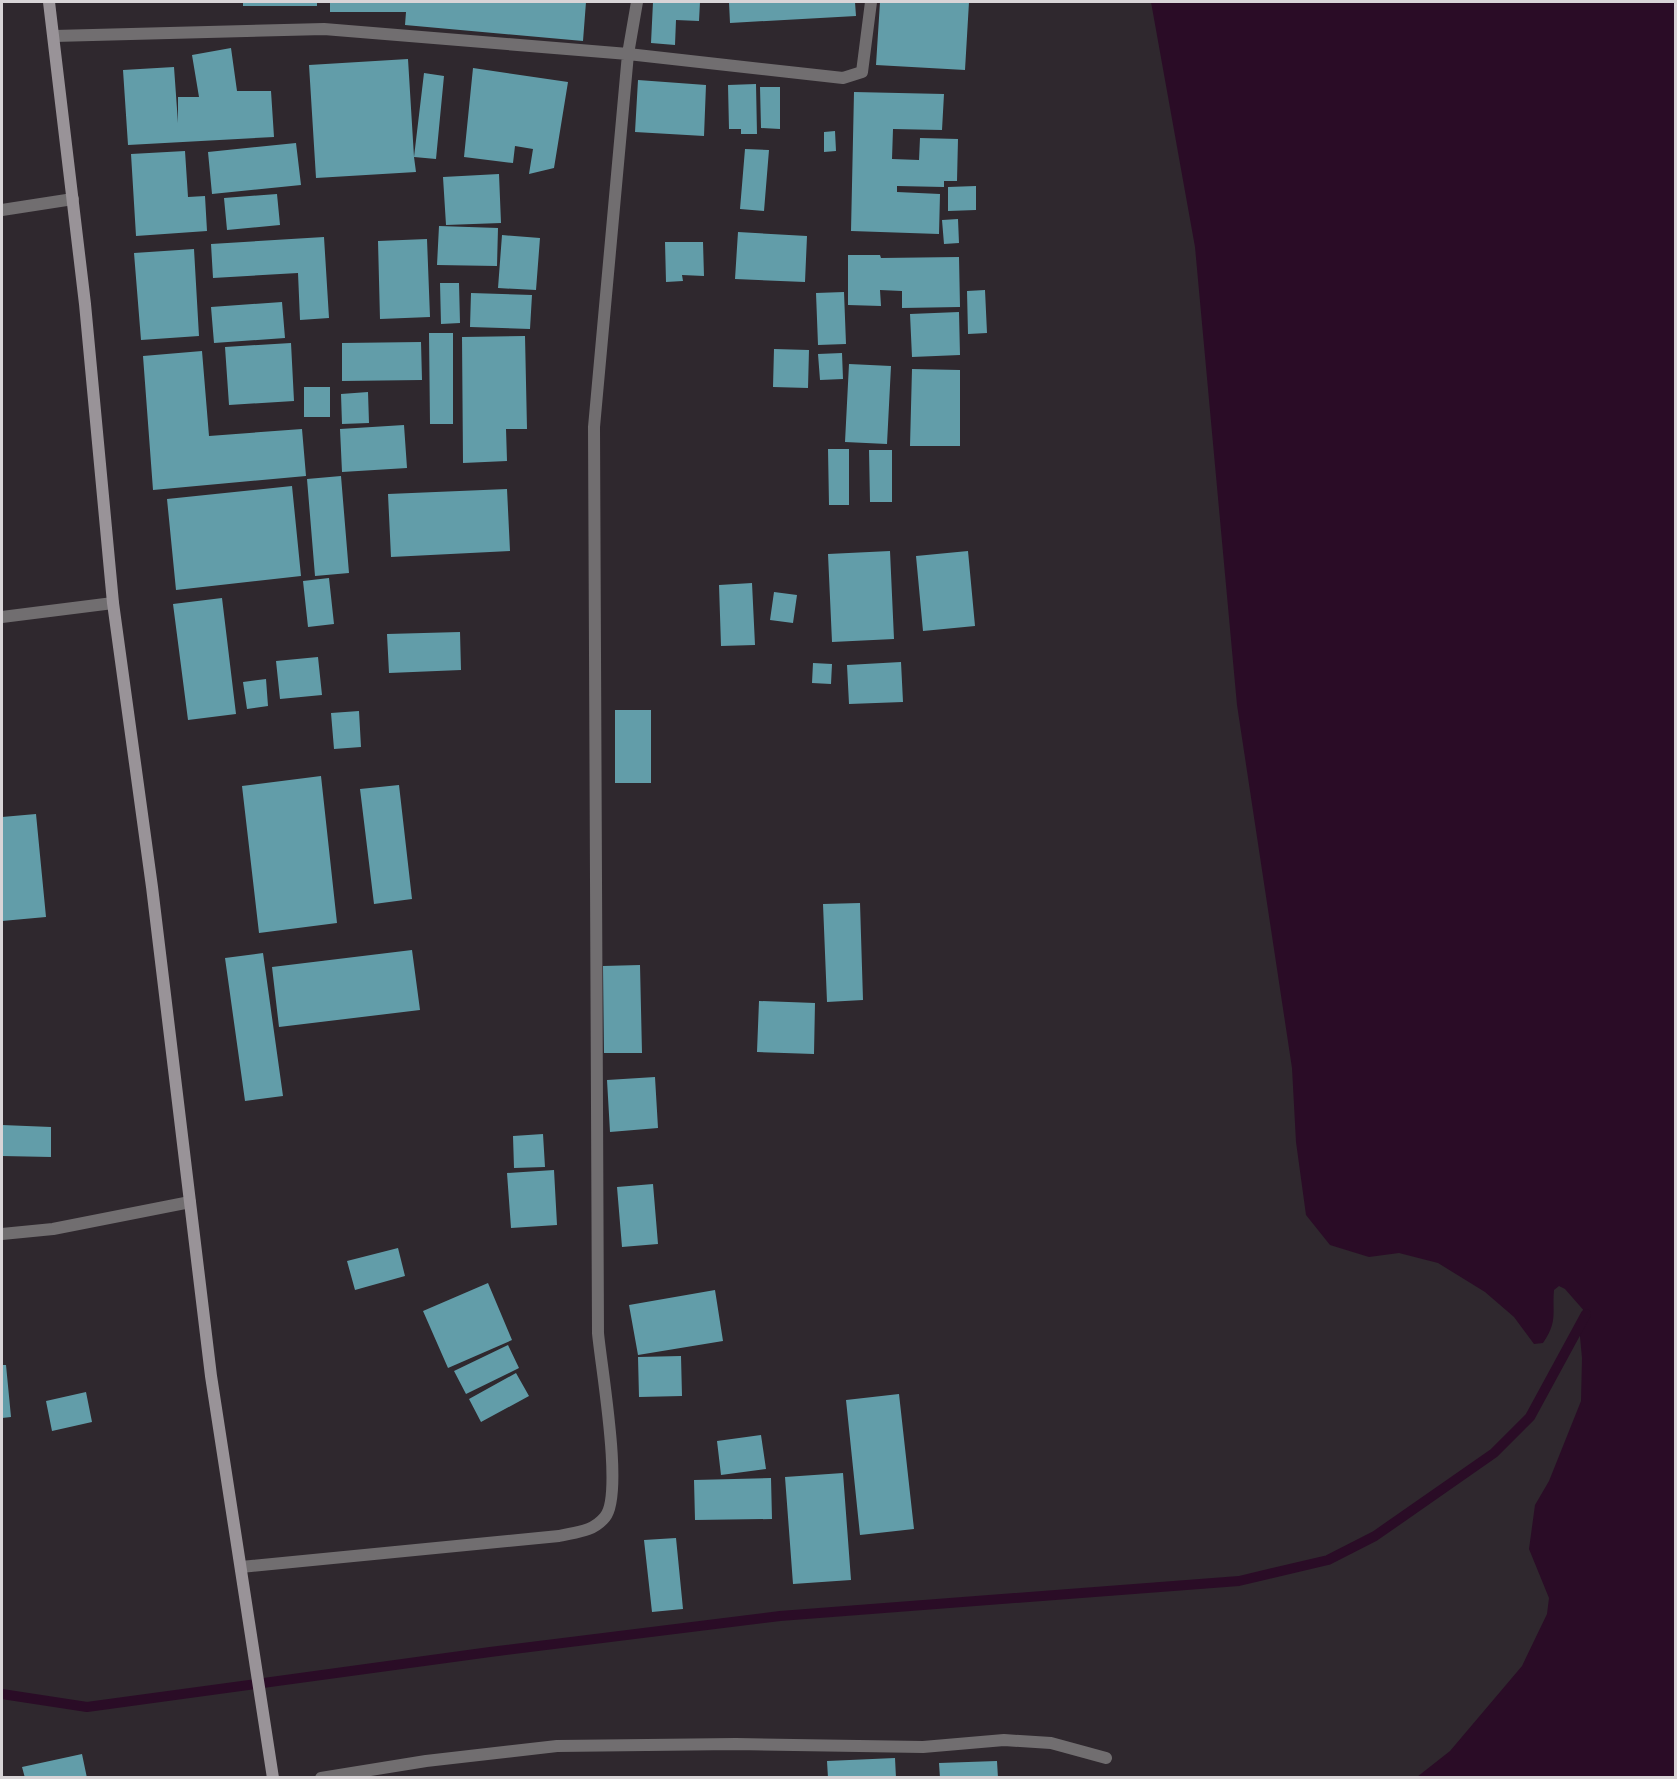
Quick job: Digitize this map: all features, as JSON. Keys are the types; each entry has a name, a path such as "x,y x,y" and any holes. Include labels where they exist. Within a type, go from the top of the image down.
{"street":[{"path":"50,2 73,199 113,603 211,1376 273,1778"},
{"path":"241,1567 559,1536 591,1529 607,1516 614,1497 611,1445 598,1333 594,427 628,54 637,2"},
{"path":"54,36 324,29 628,54 843,78 862,72 871,2"},
{"path":"2,210 73,199"},
{"path":"2,617 113,603"},
{"path":"2,1234 53,1229 190,1202"},
{"path":"321,1778 426,1761 557,1746 736,1744 923,1748 1004,1740 1051,1743 1106,1758"}],"shaded area":[{"path":"1151,2 1675,2 1675,1777 1417,1777 1450,1751 1522,1666 1547,1614 1549,1598 1529,1549 1535,1505 1549,1481 1581,1401 1582,1358 1579,1326 1586,1313 1565,1289 1559,1286 1554,1290 1551,1329 1543,1343 1534,1344 1514,1317 1485,1292 1438,1263 1399,1253 1369,1257 1330,1245 1306,1215 1296,1142 1292,1068 1237,705 1195,247"}],"building":[{"path":"243,2 317,2 317,6 243,6"},
{"path":"330,2 586,2 583,41 405,25 406,12 330,12"},
{"path":"653,2 700,2 699,21 676,20 675,45 651,43"},
{"path":"729,2 855,2 856,16 730,23"},
{"path":"880,2 969,2 965,70 876,65"},
{"path":"231,48 237,91 271,91 274,137 128,145 123,70 174,67 178,123 178,97 199,97 192,55"},
{"path":"408,59 416,172 316,178 309,65"},
{"path":"473,68 568,82 554,168 529,174 533,149 515,146 513,163 464,157"},
{"path":"424,73 444,76 436,159 414,157"},
{"path":"638,80 706,85 704,136 635,132"},
{"path":"756,84 757,134 741,134 741,129 729,129 728,85"},
{"path":"760,87 780,87 780,129 761,128"},
{"path":"854,92 944,94 942,130 893,129 892,159 919,160 920,138 958,139 957,181 944,181 944,187 897,186 897,192 940,194 939,234 851,231"},
{"path":"835,131 836,151 824,152 824,132"},
{"path":"296,143 301,185 212,194 208,152"},
{"path":"745,149 769,150 764,211 740,209"},
{"path":"185,151 188,197 205,196 207,231 136,236 131,154"},
{"path":"499,174 501,223 446,225 443,177"},
{"path":"976,186 976,210 948,211 948,187"},
{"path":"277,194 280,225 227,230 224,198"},
{"path":"958,219 959,243 944,244 942,220"},
{"path":"439,226 498,228 497,266 437,265"},
{"path":"738,232 807,236 805,282 735,279"},
{"path":"502,235 540,238 536,290 498,288"},
{"path":"324,237 329,318 300,320 298,273 213,278 211,244"},
{"path":"427,239 430,317 380,319 378,241"},
{"path":"665,242 703,242 704,276 682,275 683,281 666,282"},
{"path":"194,249 199,336 141,340 134,253"},
{"path":"848,255 880,255 881,258 959,257 960,307 902,308 902,291 880,290 881,306 848,305"},
{"path":"440,283 459,283 460,323 441,324"},
{"path":"985,290 987,333 968,334 967,291"},
{"path":"844,292 846,344 818,345 816,293"},
{"path":"471,293 532,295 530,329 470,327"},
{"path":"282,302 285,338 214,343 211,307"},
{"path":"959,312 960,355 912,357 910,314"},
{"path":"429,333 453,333 453,424 430,424"},
{"path":"525,336 527,429 506,429 507,461 463,463 462,337"},
{"path":"421,342 422,380 342,381 342,343"},
{"path":"291,343 294,401 229,405 225,347"},
{"path":"774,349 809,350 808,388 773,387"},
{"path":"202,351 209,436 302,429 306,476 153,490 143,356"},
{"path":"842,353 843,379 820,380 818,354"},
{"path":"849,364 891,366 887,444 845,442"},
{"path":"912,369 960,370 960,446 910,446"},
{"path":"304,387 330,387 330,417 304,417"},
{"path":"368,392 369,423 342,424 341,394"},
{"path":"404,425 407,468 342,472 340,429"},
{"path":"828,449 849,449 849,505 829,505"},
{"path":"869,450 892,450 892,502 870,502"},
{"path":"341,476 349,573 315,576 307,479"},
{"path":"292,486 301,576 176,590 167,499"},
{"path":"507,489 510,551 391,557 388,494"},
{"path":"890,551 894,639 832,642 828,554"},
{"path":"968,551 975,626 923,631 916,556"},
{"path":"329,578 334,624 308,627 303,581"},
{"path":"752,583 755,645 721,646 719,585"},
{"path":"774,592 797,595 793,623 770,620"},
{"path":"222,598 236,714 188,720 173,604"},
{"path":"460,632 461,670 389,673 387,634"},
{"path":"318,657 322,695 280,699 276,661"},
{"path":"901,662 903,702 849,704 847,665"},
{"path":"813,663 832,664 831,684 812,683"},
{"path":"266,679 268,706 247,709 243,682"},
{"path":"615,710 651,710 651,783 615,783"},
{"path":"359,711 361,747 334,749 331,713"},
{"path":"321,776 337,923 259,933 242,786"},
{"path":"399,785 412,899 374,904 360,789"},
{"path":"36,814 46,917 2,921 2,817"},
{"path":"860,903 863,1000 827,1002 823,904"},
{"path":"412,950 420,1010 279,1027 272,967"},
{"path":"263,953 283,1096 245,1101 225,958"},
{"path":"640,965 642,1053 604,1053 603,966"},
{"path":"759,1001 815,1003 814,1054 757,1052"},
{"path":"655,1077 658,1128 610,1132 607,1080"},
{"path":"2,1125 51,1127 51,1157 2,1156"},
{"path":"543,1134 545,1167 514,1168 513,1136"},
{"path":"554,1170 557,1225 511,1228 507,1173"},
{"path":"653,1184 658,1244 622,1247 617,1187"},
{"path":"398,1248 405,1276 355,1290 347,1261"},
{"path":"488,1283 512,1340 448,1368 423,1311"},
{"path":"715,1290 723,1341 638,1355 629,1305"},
{"path":"508,1345 519,1368 466,1394 454,1371"},
{"path":"681,1356 682,1396 639,1397 638,1357"},
{"path":"2,1365 6,1365 11,1417 2,1418"},
{"path":"516,1373 529,1396 481,1422 469,1399"},
{"path":"86,1392 92,1422 52,1431 46,1401"},
{"path":"899,1394 914,1529 860,1535 846,1400"},
{"path":"761,1435 766,1469 721,1475 717,1441"},
{"path":"843,1473 851,1580 793,1584 785,1477"},
{"path":"771,1478 772,1519 695,1520 694,1480"},
{"path":"676,1538 683,1609 652,1612 644,1540"},
{"path":"82,1754 87,1778 25,1778 22,1767"},
{"path":"895,1758 896,1778 828,1778 827,1761"},
{"path":"997,1761 998,1778 940,1778 939,1763"}],"waterway":[{"path":"2,1694 87,1707 490,1652 780,1616 1239,1581 1328,1560 1375,1536 1494,1453 1530,1417 1586,1314"}]}
